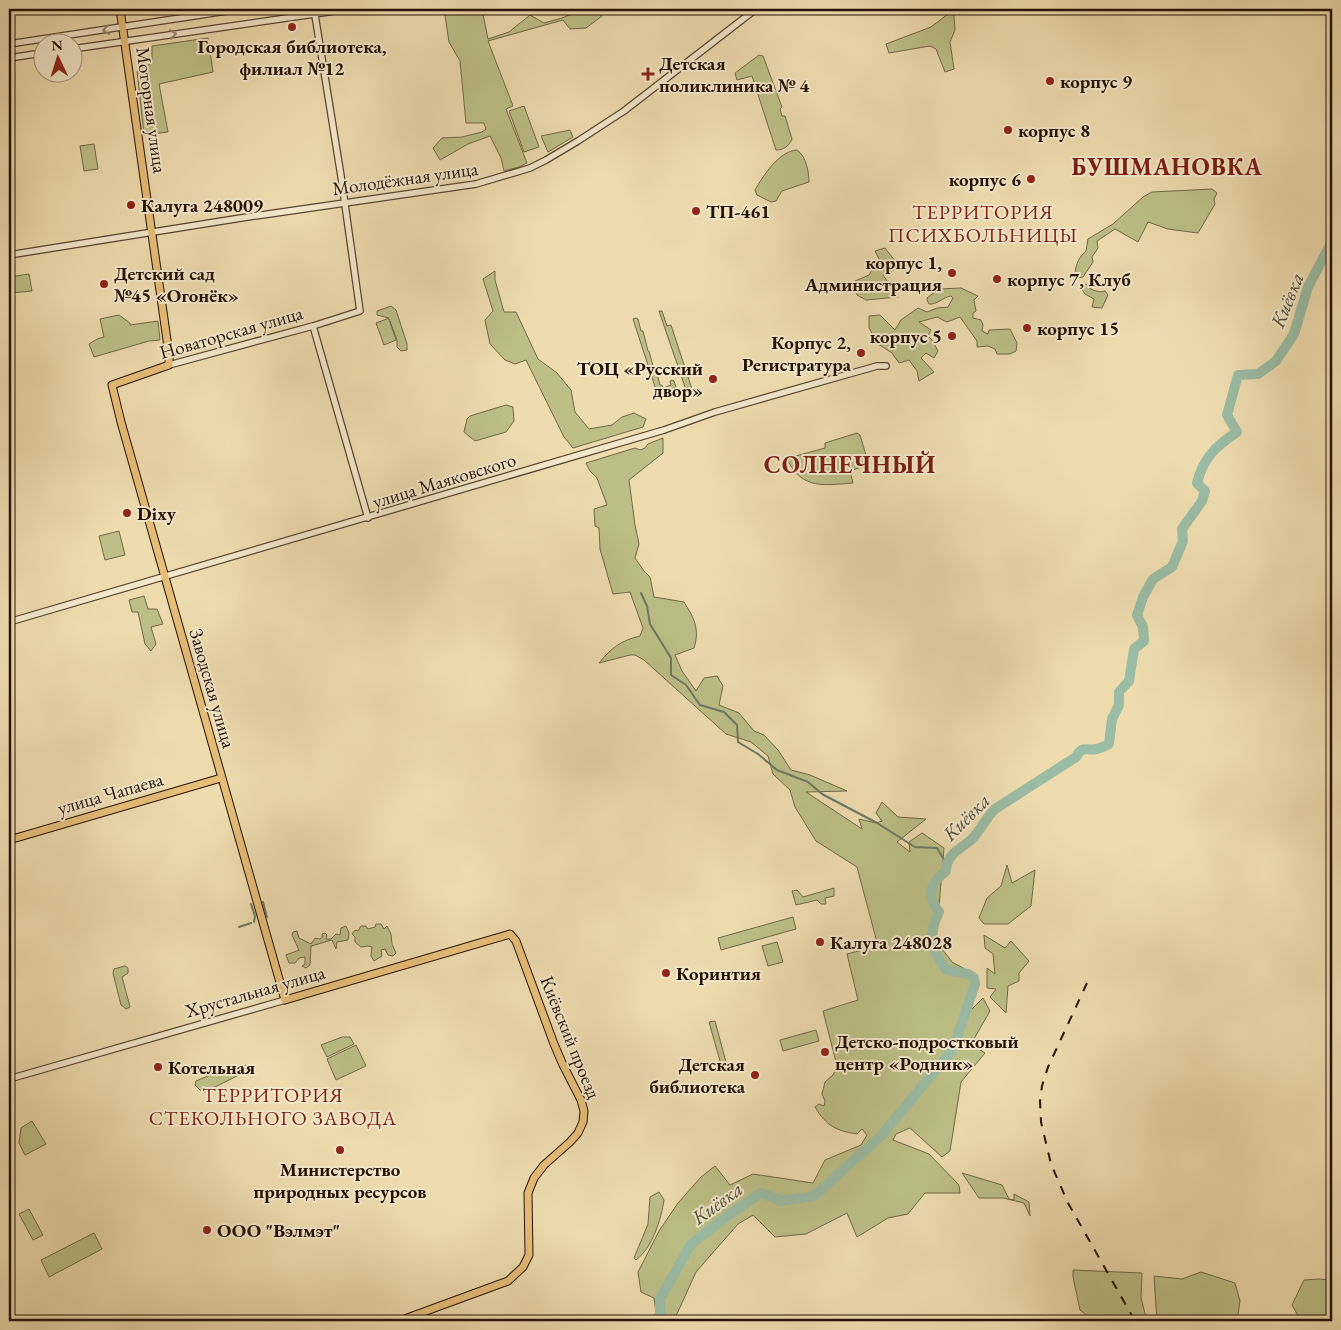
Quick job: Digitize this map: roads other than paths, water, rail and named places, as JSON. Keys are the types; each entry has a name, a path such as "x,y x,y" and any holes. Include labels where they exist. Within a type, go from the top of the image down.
{"main road":[{"name":"Моторная улица","path":"120,9 169,341 168,365"},
{"name":"Новаторская улица","path":"112,384 168,365"},
{"name":"Заводская улица","path":"112,384 164,577 284,1000"},
{"name":"улица Чапаева","path":"9,840 221,778"},
{"name":"Хрустальная улица","path":"284,1000 510,934"},
{"name":"Киёвский проезд","path":"399,1321 508,1280 523,1267 529,1255 528,1193 534,1178 544,1165 578,1133 583,1122 584,1111 581,1100 563,1065 516,941 510,934"}],"street":[{"path":"9,44 240,9"},
{"path":"82,47 315,11 349,9"},
{"name":"Молодёжная улица","path":"9,254 344,202 476,184 530,168 618,115 756,9"},
{"path":"315,11 344,202"},
{"path":"9,58 32,55"},
{"name":"Новаторская улица","path":"168,365 313,326 360,311 344,202"},
{"path":"313,326 368,518"},
{"name":"улица Маяковского","path":"9,622 574,457 741,404 877,366 886,366"},
{"name":"Хрустальная улица","path":"9,1079 284,1000"}],"waterway":[{"name":"Киёвка","path":"660,1321 660,1299 691,1244 761,1193 781,1201 814,1196 881,1136 953,1049 975,984 974,978 968,974 946,970 934,949 933,928 939,912 932,901 933,885 946,871 949,860 955,852 973,838 995,809 1076,757 1080,751 1097,749 1109,744 1112,719 1119,705 1119,692 1129,681 1134,649 1144,641 1143,627 1137,615 1143,597 1153,579 1172,567 1183,541 1182,529 1202,501 1205,491 1197,483 1203,466 1211,453 1237,432 1227,415 1238,375 1258,374 1276,361 1294,334 1308,287 1332,243"},
{"path":"641,593 647,606 650,624 671,658 671,675 686,685 700,705 724,712 737,725 738,742 758,754 777,770 808,782 822,794 877,823 915,847 937,848 946,863"},
{"path":"263,902 267,917"},
{"path":"251,904 255,916 254,922"},
{"path":"239,927 251,923"}],"railway":[{"path":"1087,983 1048,1067 1040,1101 1041,1122 1051,1164 1068,1203 1135,1321"}],"place":[{"name":"Городская библиотека, филиал №12","path":"292,27"},
{"name":"Детская поликлиника № 4","path":"648,74"},
{"name":"корпус 9","path":"1050,81"},
{"name":"корпус 8","path":"1008,130"},
{"name":"корпус 6","path":"1031,179"},
{"name":"Калуга 248009","path":"131,205"},
{"name":"ТП-461","path":"696,211"},
{"name":"корпус 1, Администрация","path":"952,273"},
{"name":"корпус 7, Клуб","path":"997,279"},
{"name":"Детский сад №45 «Огонёк»","path":"104,284"},
{"name":"корпус 15","path":"1027,328"},
{"name":"корпус 5","path":"952,336"},
{"name":"Корпус 2, Регистратура","path":"861,353"},
{"name":"ТОЦ «Русский двор»","path":"713,379"},
{"name":"Dixy","path":"127,513"},
{"name":"Калуга 248028","path":"820,942"},
{"name":"Коринтия","path":"666,973"},
{"name":"Детско-подростковый центр «Родник»","path":"825,1052"},
{"name":"Котельная","path":"158,1067"},
{"name":"Детская библиотека","path":"755,1075"},
{"name":"Министерство природных ресурсов","path":"340,1150"},
{"name":"ООО \"Вэлмэт\"","path":"207,1230"}],"district":[{"name":"БУШМАНОВКА","path":"1167,167"},
{"name":"ТЕРРИТОРИЯ ПСИХБОЛЬНИЦЫ","path":"983,224"},
{"name":"СОЛНЕЧНЫЙ","path":"850,465"},
{"name":"ТЕРРИТОРИЯ СТЕКОЛЬНОГО ЗАВОДА","path":"273,1106"}]}
